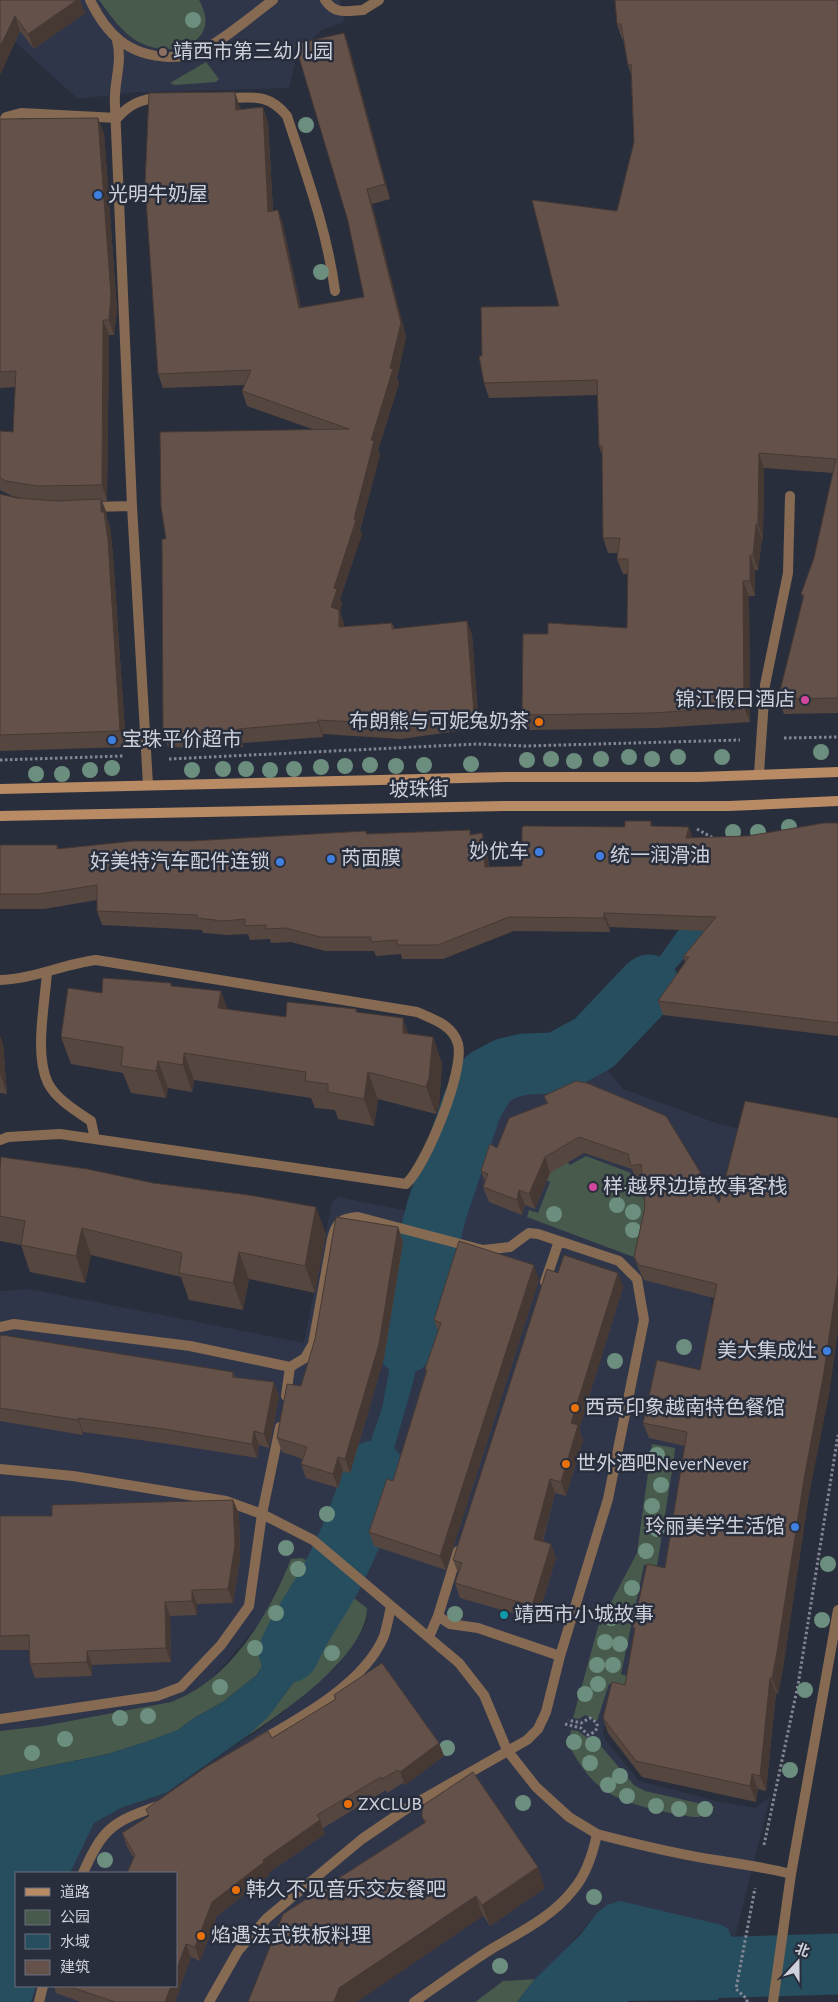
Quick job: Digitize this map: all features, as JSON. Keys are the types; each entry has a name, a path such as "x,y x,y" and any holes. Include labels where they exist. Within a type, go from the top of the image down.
{"main road":[{"name":"坡珠街","path":"0,789 505,777 698,777 759,773 838,772"},
{"name":"坡珠街","path":"0,816 484,806 729,806 838,801"}],"street":[{"path":"90,0 118,40 134,51 153,56 175,57 195,54 274,0"},
{"path":"325,0 329,6 341,13 363,10 379,0"},
{"path":"118,40 120,68 115,88 132,506 148,785"},
{"path":"213,98 254,96 267,99 279,106 287,116 322,223 331,257 334,291"},
{"path":"117,118 128,106 144,99 174,98"},
{"path":"0,128 6,117 21,113 117,118"},
{"path":"759,773 765,685 788,573 790,496"},
{"path":"82,507 132,506"},
{"path":"0,980 47,972 72,963 96,960 417,1012 445,1026 450,1030 458,1044 458,1070 442,1116 422,1162 414,1177 406,1184 60,1134 8,1137 0,1140"},
{"path":"47,972 42,1066 48,1084 58,1096 91,1121 94,1139"},
{"path":"0,1327 14,1324 190,1346 290,1367 305,1358 313,1344 335,1226 344,1218 358,1217 483,1250 510,1247 529,1234 559,1241 619,1261 637,1279 644,1320 608,1499 560,1656 545,1715 538,1730 526,1740 409,1808 362,1839 267,1918 238,1951 209,2002"},
{"path":"542,1291 559,1241"},
{"path":"0,1718 157,1696 181,1687 221,1645 250,1606 262,1514 284,1408 290,1367"},
{"path":"0,1469 73,1476 226,1501 262,1514 313,1540 459,1663 484,1695 507,1750 536,1787 569,1817 597,1834 646,1847 723,1862 760,1866 791,1874"},
{"path":"429,1637 438,1616 462,1538"},
{"path":"251,1745 336,1694 352,1679 375,1652 384,1636 391,1606"},
{"path":"773,2002 791,1874 838,1610"},
{"path":"438,1616 450,1624 478,1628 560,1656"},
{"path":"83,1872 95,1845 118,1821 167,1801"},
{"path":"414,2002 492,1949 526,1929 559,1905 574,1890 583,1874 597,1834"},
{"path":"39,2002 43,1987"}],"path":[{"path":"0,760 147,756 168,759 477,744 526,746 838,737"},
{"path":"747,2002 736,1989 743,1945 798,1685 838,1435"},
{"path":"545,1715 581,1723 590,1718 596,1723 597,1729 588,1735 581,1728 545,1715"}],"shaded area":[{"name":"靖西市第三幼儿园","path":"0,0 339,0 345,18 342,23 323,29 297,55 289,88 139,92 78,99 14,41"},
{"name":"靖西市小城故事","path":"583,1035 597,1058 623,1089 719,1124 742,1129 710,1293 712,1307 664,1577 631,1670 615,1693 603,1733 606,1741 639,1781 717,1801 755,1808 770,1797 734,1941 733,1935 597,1913 552,1965 535,1979 503,1981 475,2002 31,2002 36,1987 178,1987 178,1872 70,1872 73,1864 94,1823 121,1808 166,1793 279,1716 337,1666 361,1633 367,1621 367,1608 342,1589 356,1560 392,1456 413,1383 439,1264 453,1220 463,1175 485,1112 497,1090 470,1079 485,1061 508,1047 526,1045 556,1050"},
{"path":"339,1197 418,1213 400,1321 382,1408 339,1537 320,1573 314,1565 302,1558 291,1560 263,1618 226,1663 206,1684 191,1695 171,1702 43,1726 0,1731 0,1291 30,1289 304,1343 332,1202"}],"green space":[{"path":"99,0 199,0 205,15 205,27 200,36 192,43 168,49 155,48 143,44 130,36 118,25"},
{"path":"206,62 219,79 216,82 175,85 170,83"},
{"path":"586,1156 631,1173 634,1185 639,1185 645,1203 645,1213 639,1259 527,1217 529,1210 538,1213 550,1182 545,1179 551,1167 565,1159 570,1165"},
{"path":"652,1444 675,1448 657,1566 644,1565 621,1674 630,1677 628,1685 609,1684 597,1721 585,1715 579,1719 573,1718 598,1627 637,1553"},
{"path":"302,1558 315,1565 320,1573 304,1595 257,1675 223,1702 194,1718 178,1730 146,1742 108,1754 0,1776 0,1731 43,1726 171,1702 192,1692 212,1678 245,1644 259,1623 282,1581 291,1559"},
{"path":"342,1589 367,1608 363,1626 353,1645 321,1681 281,1713 247,1736 277,1704 303,1668 324,1630"},
{"path":"571,1730 578,1731 588,1738 596,1736 600,1745 634,1785 645,1791 715,1807 699,1817 693,1817 646,1808 612,1795 593,1780 576,1758 569,1746"},
{"path":"535,1979 517,2002 475,2002 503,1981"}],"water":[{"path":"699,857 707,932 597,1058 583,1035 656,962 682,925"},
{"path":"470,1079 497,1090 470,1152 453,1220 418,1213 432,1161 444,1127 460,1094"},
{"path":"410,1260 439,1264 413,1383 392,1456 356,1560 336,1543 382,1408"},
{"path":"320,1573 342,1589 332,1614 302,1671 269,1716 247,1736 166,1793 121,1808 94,1823 70,1872 15,1872 15,1987 36,1987 31,2002 0,2002 0,1776 108,1754 178,1730 194,1718 223,1702 257,1675 292,1614"},
{"path":"620,1901 722,1925 728,1929 734,1941 718,2000 517,2002 535,1979 580,1935 597,1913 607,1905"}],"building":[{"path":"0,0 77,0 28,34 15,16 0,47"},
{"path":"615,0 838,0 838,698 778,699 804,595 801,594 814,558 836,459 759,453 758,525 756,524 753,555 750,555 750,581 743,581 744,707 652,713 522,715 523,634 548,634 548,623 627,628 628,559 617,559 620,538 603,538 602,446 599,446 597,380 484,383 479,356 482,356 481,307 559,306 532,200 617,211 634,142 631,64 628,65 621,24 617,24"},
{"path":"344,33 385,184 367,189 401,323 390,368 393,369 371,440 374,441 354,519 356,520 334,588 337,589 331,607 339,610 339,627 392,623 392,629 467,621 474,714 396,724 318,720 318,722 238,729 238,732 163,733 162,539 166,539 161,507 160,432 349,429 242,391 251,370 158,374 145,185 149,93 235,92 236,110 263,107 268,212 278,210 299,308 364,297 348,221 295,44"},
{"path":"98,118 111,294 109,320 103,320 102,485 37,486 6,481 0,478 0,431 13,432 16,371 0,372 0,119"},
{"path":"0,494 17,498 57,501 101,499 101,512 104,512 108,540 120,731 0,735"},
{"path":"625,821 651,821 651,826 689,827 686,838 748,836 824,823 838,823 838,1023 658,1001 689,957 683,957 716,917 604,913 604,918 509,917 438,945 397,945 397,940 371,942 371,937 320,937 286,928 266,929 266,925 245,926 245,919 223,921 197,918 197,915 97,911 97,885 39,894 0,894 0,845 57,845 57,849 134,841 192,841 366,831 366,834 470,830 470,835 482,833 485,867 522,866 522,828 524,826 625,827"},
{"path":"103,978 171,983 171,986 221,991 218,1008 286,1017 287,1002 356,1009 356,1012 403,1018 403,1033 433,1037 429,1078 426,1087 368,1072 364,1099 328,1092 328,1084 305,1081 306,1072 184,1053 183,1065 158,1061 156,1071 121,1066 123,1047 61,1037 68,988 102,993"},
{"path":"576,1081 587,1083 666,1116 719,1203 745,1101 838,1118 838,1276 824,1372 804,1479 777,1652 772,1678 770,1678 760,1776 752,1774 750,1786 636,1761 603,1718 612,1682 625,1685 635,1628 633,1627 647,1564 665,1568 687,1432 643,1423 657,1360 700,1370 717,1284 639,1265 634,1257 645,1207 641,1164 631,1166 628,1154 579,1137 545,1157 529,1194 519,1190 517,1200 483,1187 488,1174 481,1171 490,1144 497,1148 509,1118 548,1103 544,1096"},
{"path":"1,1157 87,1169 153,1183 249,1195 316,1207 305,1266 239,1252 233,1283 179,1273 182,1253 82,1228 76,1256 21,1245 25,1221 0,1216"},
{"path":"336,1217 398,1227 379,1344 345,1459 338,1457 333,1474 301,1464 307,1447 277,1438 287,1384 301,1386 315,1339"},
{"path":"459,1241 534,1265 440,1556 369,1532 387,1479 393,1481 427,1370 425,1369 441,1323 434,1320"},
{"path":"564,1255 618,1273 571,1423 578,1425 561,1482 550,1479 534,1539 551,1544 532,1606 455,1583 462,1563 453,1560 547,1269 558,1273"},
{"path":"0,1336 233,1372 232,1377 274,1382 264,1434 254,1431 252,1444 164,1429 78,1418 78,1420 0,1408"},
{"path":"233,1500 235,1545 228,1589 192,1590 192,1601 165,1602 166,1648 87,1651 87,1662 30,1664 29,1635 0,1636 0,1516 52,1516 52,1505"},
{"path":"382,1663 439,1743 400,1772 398,1770 382,1779 381,1777 317,1815 320,1820 263,1860 264,1862 212,1902 195,1947 186,1944 178,1966 178,1872 127,1872 135,1855 122,1833 149,1816 146,1809 206,1767 268,1731 272,1738 336,1699 334,1695"},
{"path":"473,1772 538,1867 482,1905 476,1896 339,1988 334,2002 248,2002 283,1914 426,1822 422,1817 422,1806"},
{"path":"71,1987 171,1987 165,2002 115,2002"}],"waterway":[{"path":"405,1343 413,1302 437,1209 472,1105 488,1078 507,1068 525,1064 557,1063 594,1043 649,985"},
{"path":"289,1652 331,1578 345,1549 359,1517 374,1471"},
{"path":"577,2002 625,1966 707,1968 838,1964"}],"place":[{"name":"靖西市第三幼儿园","path":"163,52"},
{"name":"光明牛奶屋","path":"98,195"},
{"name":"锦江假日酒店","path":"805,700"},
{"name":"布朗熊与可妮兔奶茶","path":"539,722"},
{"name":"宝珠平价超市","path":"112,740"},
{"name":"妙优车","path":"539,852"},
{"name":"统一润滑油","path":"600,856"},
{"name":"芮面膜","path":"331,859"},
{"name":"好美特汽车配件连锁","path":"280,862"},
{"name":"样·越界边境故事客栈","path":"593,1187"},
{"name":"美大集成灶","path":"827,1351"},
{"name":"西贡印象越南特色餐馆","path":"575,1408"},
{"name":"世外酒吧NeverNever","path":"566,1464"},
{"name":"玲丽美学生活馆","path":"795,1527"},
{"name":"靖西市小城故事","path":"504,1615"},
{"name":"ZXCLUB","path":"348,1804"},
{"name":"韩久不见音乐交友餐吧","path":"236,1890"},
{"name":"焰遇法式铁板料理","path":"201,1936"}]}
